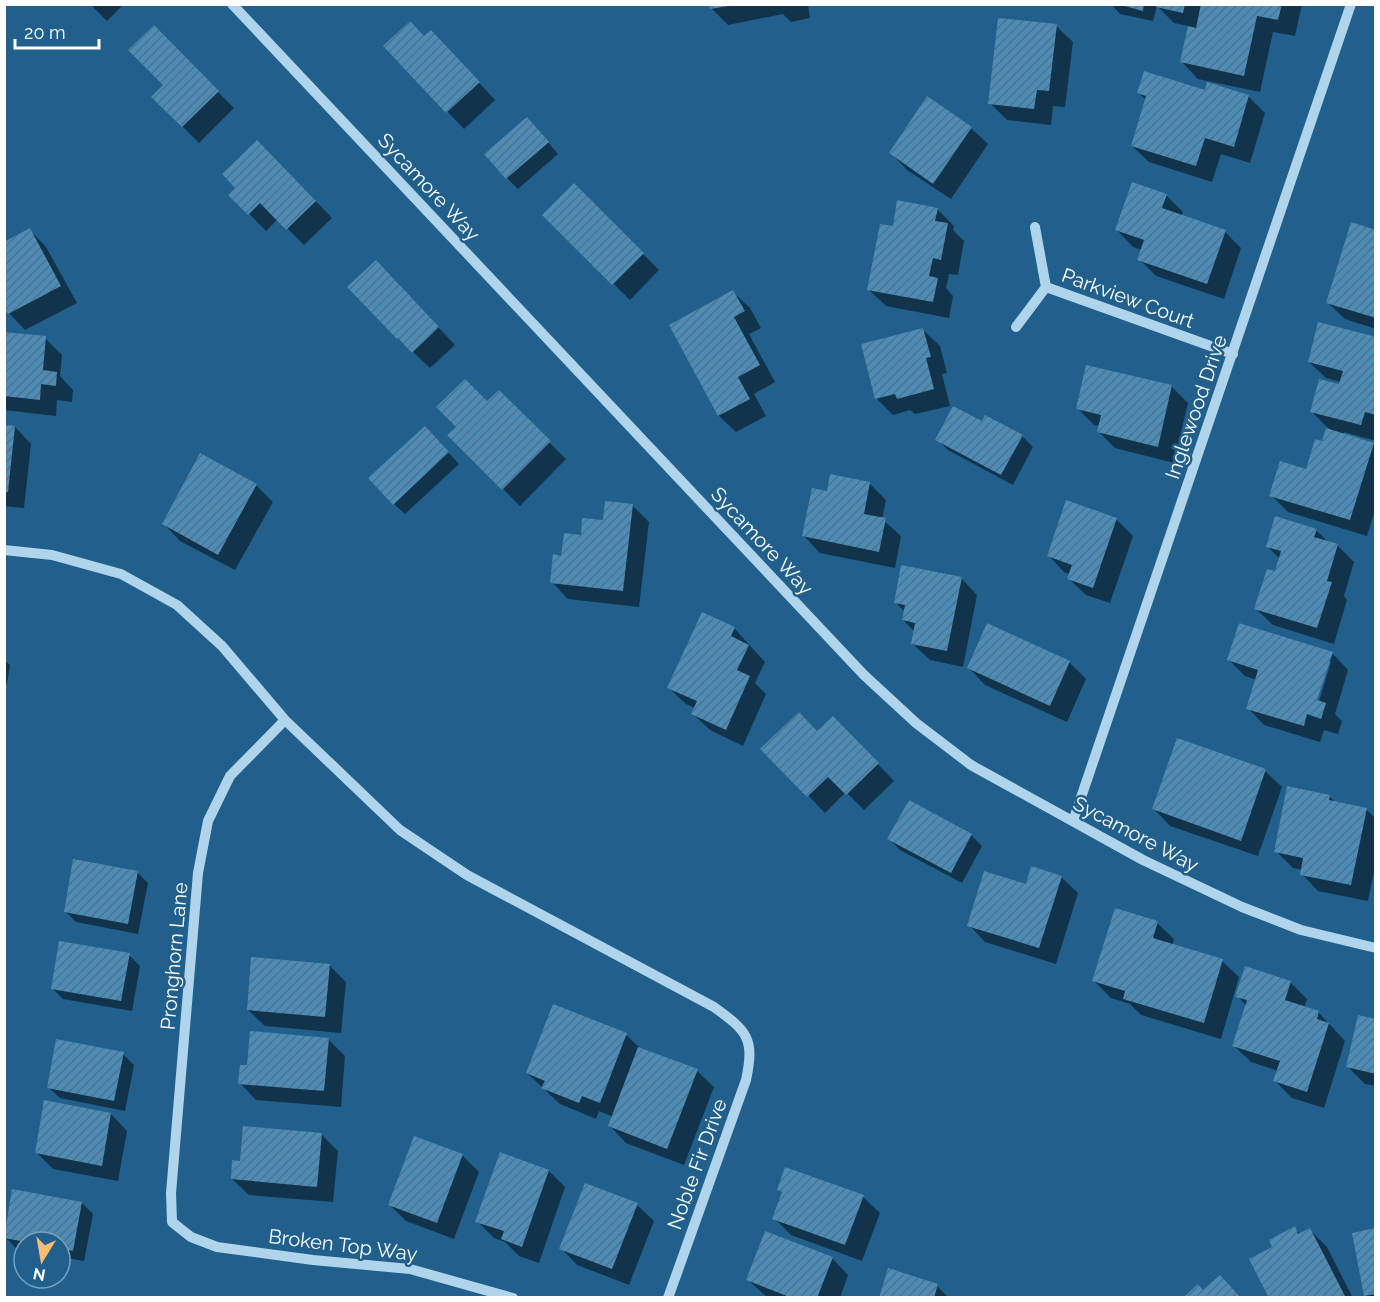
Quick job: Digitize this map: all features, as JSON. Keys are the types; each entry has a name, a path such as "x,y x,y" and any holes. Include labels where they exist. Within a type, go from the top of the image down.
{"street":[{"name":"Sycamore Way","path":"232,4 864,675 916,723 971,765 1143,860 1242,907 1301,930 1376,948"},
{"name":"Inglewood Drive","path":"1073,821 1351,4"},
{"name":"Parkview Court","path":"1016,327 1046,287 1035,227"},
{"name":"Parkview Court","path":"1046,287 1233,354"},
{"path":"4,550 52,555 121,574 177,605 222,646 285,720"},
{"name":"Noble Fir Drive","path":"285,720 400,830 467,875 714,1007 735,1022 749,1040 750,1060 746,1080 668,1298"},
{"name":"Pronghorn Lane","path":"172,1222 171,1194 198,873 208,821 230,776 285,720"},
{"name":"Broken Top Way","path":"172,1222 191,1238 217,1247 313,1260 410,1269 513,1298"}],"building":[{"path":"709,4 729,4 729,6 710,9"},
{"path":"1117,4 1144,4 1143,11"},
{"path":"1156,4 1185,4 1183,13 1156,7"},
{"path":"1201,4 1282,4 1278,20 1257,16 1244,76 1180,62 1188,26 1196,28"},
{"path":"998,18 1057,24 1049,91 1037,90 1034,109 988,104"},
{"path":"410,21 424,36 431,30 480,82 446,113 383,46"},
{"path":"154,25 219,91 182,127 151,97 163,85 128,50"},
{"path":"1144,71 1205,90 1207,82 1249,95 1234,147 1205,138 1196,166 1131,146 1146,96 1137,93"},
{"path":"927,96 972,127 933,184 889,153"},
{"path":"527,117 549,142 506,179 484,154"},
{"path":"257,140 316,201 286,230 260,203 248,215 228,195 235,188 222,174"},
{"path":"1132,182 1167,194 1162,208 1226,230 1207,284 1137,260 1144,240 1115,230"},
{"path":"574,183 644,253 612,285 542,215"},
{"path":"897,200 938,208 935,221 948,223 941,260 933,258 929,276 938,278 933,302 867,290 880,224 893,226"},
{"path":"1351,222 1376,230 1376,318 1326,303"},
{"path":"30,228 61,286 8,314 4,308 4,242"},
{"path":"376,260 439,327 412,353 347,287"},
{"path":"733,290 745,311 734,317 760,365 738,377 750,399 718,416 669,325"},
{"path":"1318,322 1376,337 1376,415 1365,412 1361,425 1310,412 1319,379 1339,384 1343,371 1308,362"},
{"path":"923,328 931,357 926,358 934,389 897,399 895,394 875,399 861,344"},
{"path":"4,332 46,336 43,370 57,372 56,386 41,384 40,400 4,396"},
{"path":"1086,365 1172,385 1158,447 1097,432 1101,415 1076,409"},
{"path":"465,379 487,401 499,390 551,441 502,490 447,435 456,427 436,407"},
{"path":"953,406 982,421 985,415 1023,435 1001,475 935,440"},
{"path":"4,425 15,426 8,492 4,492"},
{"path":"425,426 449,452 393,505 368,478"},
{"path":"1326,428 1374,443 1350,520 1269,496 1280,461 1306,469 1315,439 1322,441"},
{"path":"200,453 257,484 218,555 162,524"},
{"path":"830,474 870,482 864,514 886,518 879,552 802,536 812,488 827,491"},
{"path":"1066,500 1117,518 1093,588 1067,579 1072,565 1047,556"},
{"path":"605,501 633,504 623,591 550,583 553,554 561,556 564,533 581,535 582,518 603,520"},
{"path":"1275,516 1317,529 1314,537 1338,544 1327,581 1332,582 1317,628 1254,609 1267,569 1275,571 1281,551 1266,547"},
{"path":"901,565 962,577 947,651 911,644 915,623 902,620 905,605 894,603"},
{"path":"702,612 735,627 731,636 749,645 737,670 750,676 726,730 691,714 697,701 667,688"},
{"path":"987,623 1070,661 1050,706 967,668"},
{"path":"1239,623 1333,652 1317,700 1326,703 1321,719 1307,714 1304,726 1246,709 1258,670 1227,660"},
{"path":"799,712 817,731 833,716 879,763 846,795 828,777 807,797 760,749"},
{"path":"1177,738 1266,769 1241,841 1152,809"},
{"path":"1287,786 1330,795 1329,800 1367,808 1351,885 1300,875 1303,858 1274,852"},
{"path":"909,800 972,834 951,873 887,839"},
{"path":"73,859 138,871 128,924 64,912"},
{"path":"1031,866 1062,876 1039,948 967,926 984,871 1026,884"},
{"path":"1115,908 1158,921 1153,938 1223,959 1204,1023 1123,999 1125,991 1092,981"},
{"path":"59,941 130,953 121,1001 51,989"},
{"path":"251,957 330,964 325,1017 247,1010"},
{"path":"1245,966 1291,981 1285,1000 1319,1011 1317,1019 1329,1023 1307,1092 1273,1081 1280,1061 1232,1046 1247,1000 1235,997"},
{"path":"553,1004 627,1033 600,1103 582,1096 579,1103 541,1088 545,1081 526,1073"},
{"path":"1358,1015 1376,1019 1376,1074 1346,1067"},
{"path":"250,1031 329,1038 324,1091 238,1084 240,1065 247,1065"},
{"path":"56,1039 124,1052 114,1101 47,1088"},
{"path":"638,1047 698,1069 667,1149 608,1126"},
{"path":"44,1100 111,1113 102,1166 35,1153"},
{"path":"243,1126 322,1133 317,1187 231,1179 232,1160 240,1161"},
{"path":"414,1136 463,1154 437,1223 388,1205"},
{"path":"500,1152 549,1170 522,1247 501,1239 504,1231 475,1222"},
{"path":"785,1167 864,1195 845,1245 772,1219 782,1192 777,1190"},
{"path":"585,1183 638,1203 612,1269 559,1249"},
{"path":"12,1189 82,1202 73,1251 72,1230 12,1230 12,1239 4,1238"},
{"path":"1295,1226 1298,1234 1310,1228 1346,1298 1269,1298 1249,1259 1272,1247 1269,1240"},
{"path":"1376,1228 1376,1294 1364,1296 1352,1233"},
{"path":"765,1231 833,1257 817,1298 792,1298 746,1280"},
{"path":"888,1268 938,1284 934,1298 879,1298"},
{"path":"1220,1275 1241,1298 1183,1298 1198,1284 1203,1290"}]}
